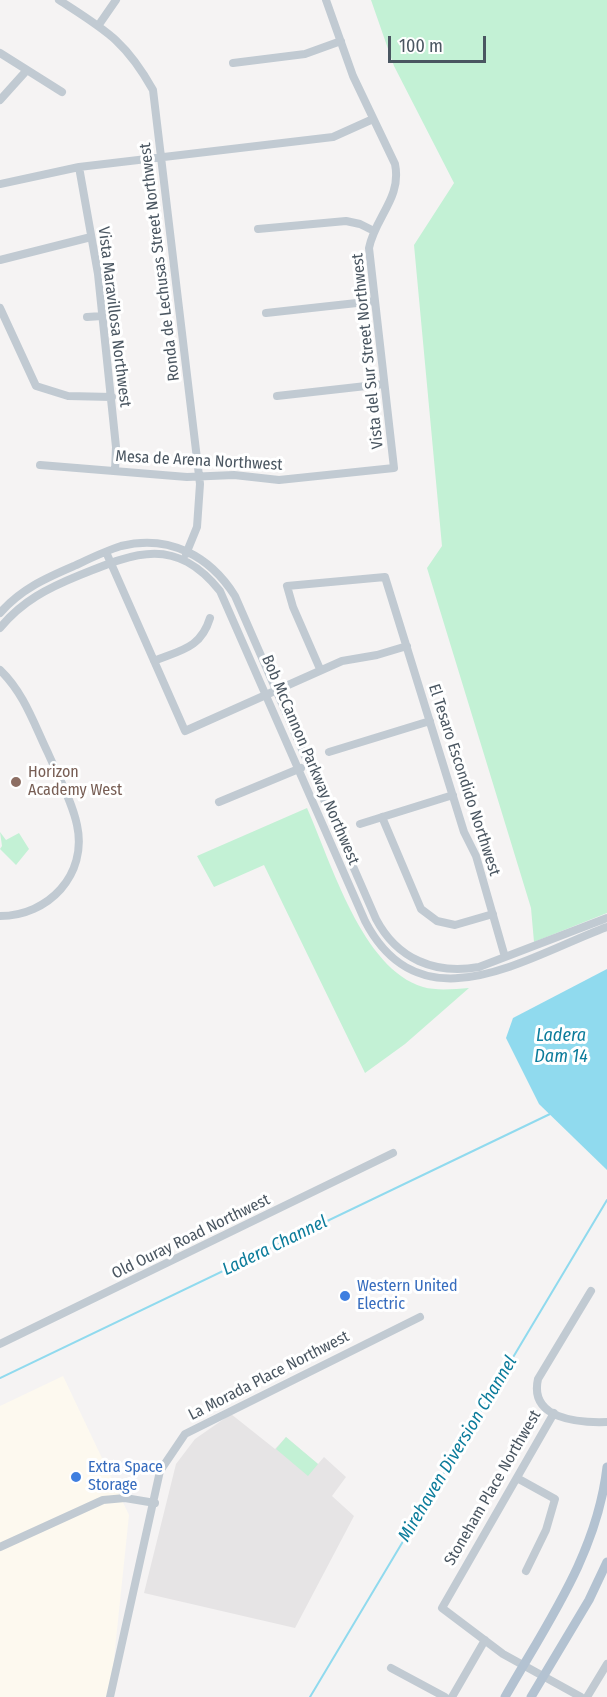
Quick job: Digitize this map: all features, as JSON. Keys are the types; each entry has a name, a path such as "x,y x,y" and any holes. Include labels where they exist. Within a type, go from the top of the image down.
{"main road":[{"path":"505,1697 568,1590 587,1550 601,1506 607,1467"},
{"path":"531,1697 589,1600 607,1562"}],"street":[{"name":"Ronda de Lechusas Street Northwest","path":"59,0 120,41 137,61 153,90 199,477 199,517 183,561"},
{"path":"98,26 116,0"},
{"name":"Vista del Sur Street Northwest","path":"326,0 353,76 395,164 398,175 392,200 372,230 369,248 394,468"},
{"path":"232,63 305,54 341,41"},
{"path":"0,53 62,92"},
{"path":"0,100 27,70"},
{"path":"0,184 79,167 333,137 373,119"},
{"name":"Vista Maravillosa Northwest","path":"79,167 91,237 112,397 116,447 115,471"},
{"path":"258,229 346,221 372,230"},
{"path":"0,260 91,237"},
{"path":"266,313 375,301"},
{"path":"0,308 36,386 68,396 112,397"},
{"path":"87,317 102,316"},
{"path":"277,396 384,384"},
{"name":"Mesa de Arena Northwest","path":"40,465 199,477 234,475 279,480 394,468"},
{"name":"Bob McCannon Parkway Northwest","path":"0,613 16,596 38,582 121,546 148,543 188,550 210,565 230,588 277,690 376,919 392,944 416,961 443,969 479,968 607,918"},
{"path":"106,552 185,731 320,669 342,661 377,655 407,646"},
{"name":"Bob McCannon Parkway Northwest","path":"1,624 44,590 129,555 155,553 183,561 202,572 220,591 370,931 387,953 411,970 439,979 469,979 483,976 607,927"},
{"name":"El Tesaro Escondido Northwest","path":"320,669 293,608 287,586 385,577 505,957"},
{"path":"154,661 194,644 205,633 210,618"},
{"path":"0,670 17,690 28,709 78,827 78,852 70,876 55,896 34,910 18,915 0,916"},
{"path":"329,752 430,721"},
{"path":"219,802 309,765"},
{"path":"360,824 453,795"},
{"path":"382,817 421,909 436,921 455,925 493,914"},
{"name":"Old Ouray Road Northwest","path":"0,1344 393,1154"},
{"name":"Stoneham Place Northwest","path":"485,1640 442,1608 554,1413 537,1399 538,1379 591,1291"},
{"name":"La Morada Place Northwest","path":"110,1697 155,1503 160,1471 185,1434 420,1317"},
{"path":"554,1413 581,1423 607,1422"},
{"path":"517,1478 555,1499 546,1530 526,1571"},
{"path":"0,1547 103,1500 125,1498 155,1503"},
{"path":"453,1697 485,1640 523,1665 581,1697"},
{"path":"587,1697 607,1664"},
{"path":"391,1668 445,1697"}],"shaded area":[{"path":"63,1376 129,1515 110,1697 0,1697 0,1406"},
{"path":"231,1414 275,1449 286,1437 318,1464 324,1457 346,1477 332,1496 354,1516 295,1628 144,1593 176,1464 195,1439"}],"green space":[{"path":"371,0 607,0 607,913 534,942 531,908 427,568 442,546 414,245 454,183 394,66"},
{"path":"307,808 351,911 366,937 383,959 401,976 423,987 469,988 405,1044 365,1073 264,865 214,887 197,856"},
{"path":"0,832 6,840 19,833 29,849 16,865 0,849 2,846"},
{"path":"286,1437 318,1464 308,1476 276,1449"}],"water":[{"name":"Ladera Dam 14","path":"607,969 607,1170 539,1104 506,1038 513,1018"}],"waterway":[{"name":"Ladera Channel","path":"0,1378 550,1114"},
{"name":"Mirehaven Diversion Channel","path":"310,1697 607,1200"}],"place":[{"name":"Horizon Academy West","path":"16,782"},
{"name":"Western United Electric","path":"345,1296"},
{"name":"Extra Space Storage","path":"76,1477"}]}
